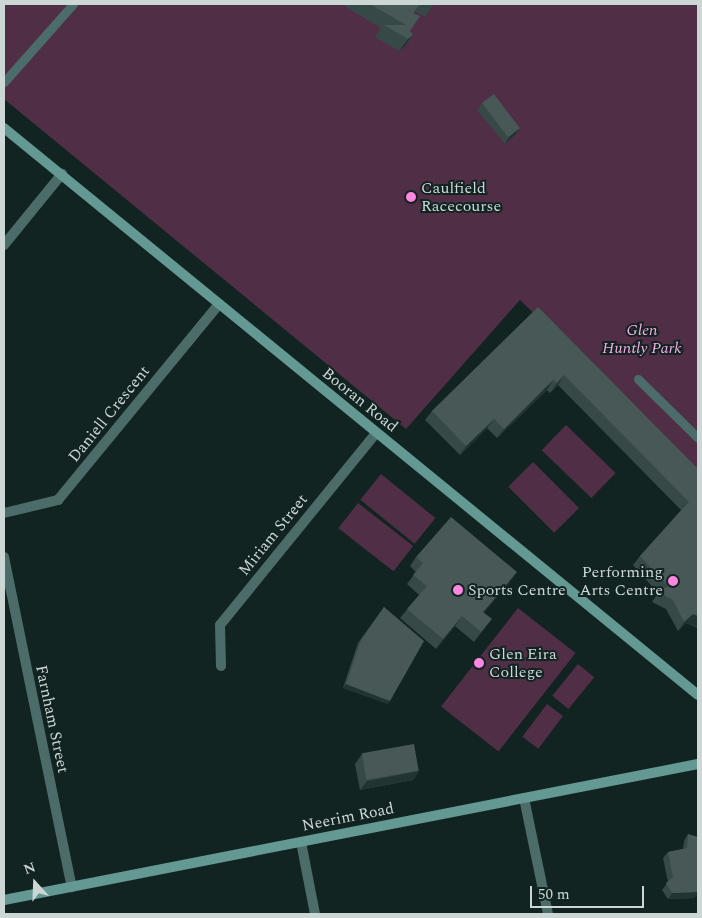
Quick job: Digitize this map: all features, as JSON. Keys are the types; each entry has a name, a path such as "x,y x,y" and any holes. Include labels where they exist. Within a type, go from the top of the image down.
{"main road":[{"name":"Booran Road","path":"4,128 698,695"},
{"name":"Neerim Road","path":"4,900 698,764"}],"street":[{"path":"4,245 62,174"},
{"name":"Daniell Crescent","path":"4,513 58,500 219,304"},
{"name":"Miriam Street","path":"221,666 220,625 376,433"},
{"name":"Farnham Street","path":"4,557 72,887"},
{"path":"524,798 548,914"},
{"path":"301,842 315,914"}],"lane":[{"path":"4,82 73,4"},
{"path":"638,379 698,438"}],"green space":[{"name":"Caulfield Racecourse","path":"4,4 698,4 698,471 520,300 406,429 4,99"},
{"path":"566,425 616,473 591,498 542,450"},
{"path":"533,462 579,508 554,533 508,487"},
{"path":"381,474 435,518 415,544 360,500"},
{"path":"358,503 413,546 393,571 338,528"},
{"path":"518,608 576,653 499,751 441,707"},
{"path":"578,664 594,677 569,709 552,696"},
{"path":"547,704 563,716 538,749 522,737"}],"building":[{"path":"370,4 420,4 413,13 420,16 410,31 413,35 408,39 384,25 406,25"},
{"path":"494,94 520,128 508,137 482,103"},
{"path":"538,307 698,469 698,616 693,614 684,622 673,600 659,592 668,586 640,556 689,502 564,375 557,383 553,380 504,429 494,419 466,446 432,411"},
{"name":"Sports Centre","path":"451,517 517,572 483,612 492,619 481,632 462,616 443,639 407,609 427,586 413,575 423,563 416,557"},
{"path":"384,607 424,641 390,701 346,684 361,640"},
{"path":"414,744 419,771 366,780 362,753"},
{"path":"688,834 698,837 698,892 672,893 666,883 673,877 668,852 687,848"}],"place":[{"name":"Caulfield Racecourse","path":"411,197"},
{"name":"Performing Arts Centre","path":"673,581"},
{"name":"Sports Centre","path":"458,590"},
{"name":"Glen Eira College","path":"479,663"}],"park label":[{"name":"Glen Huntly Park","path":"642,339"}]}
